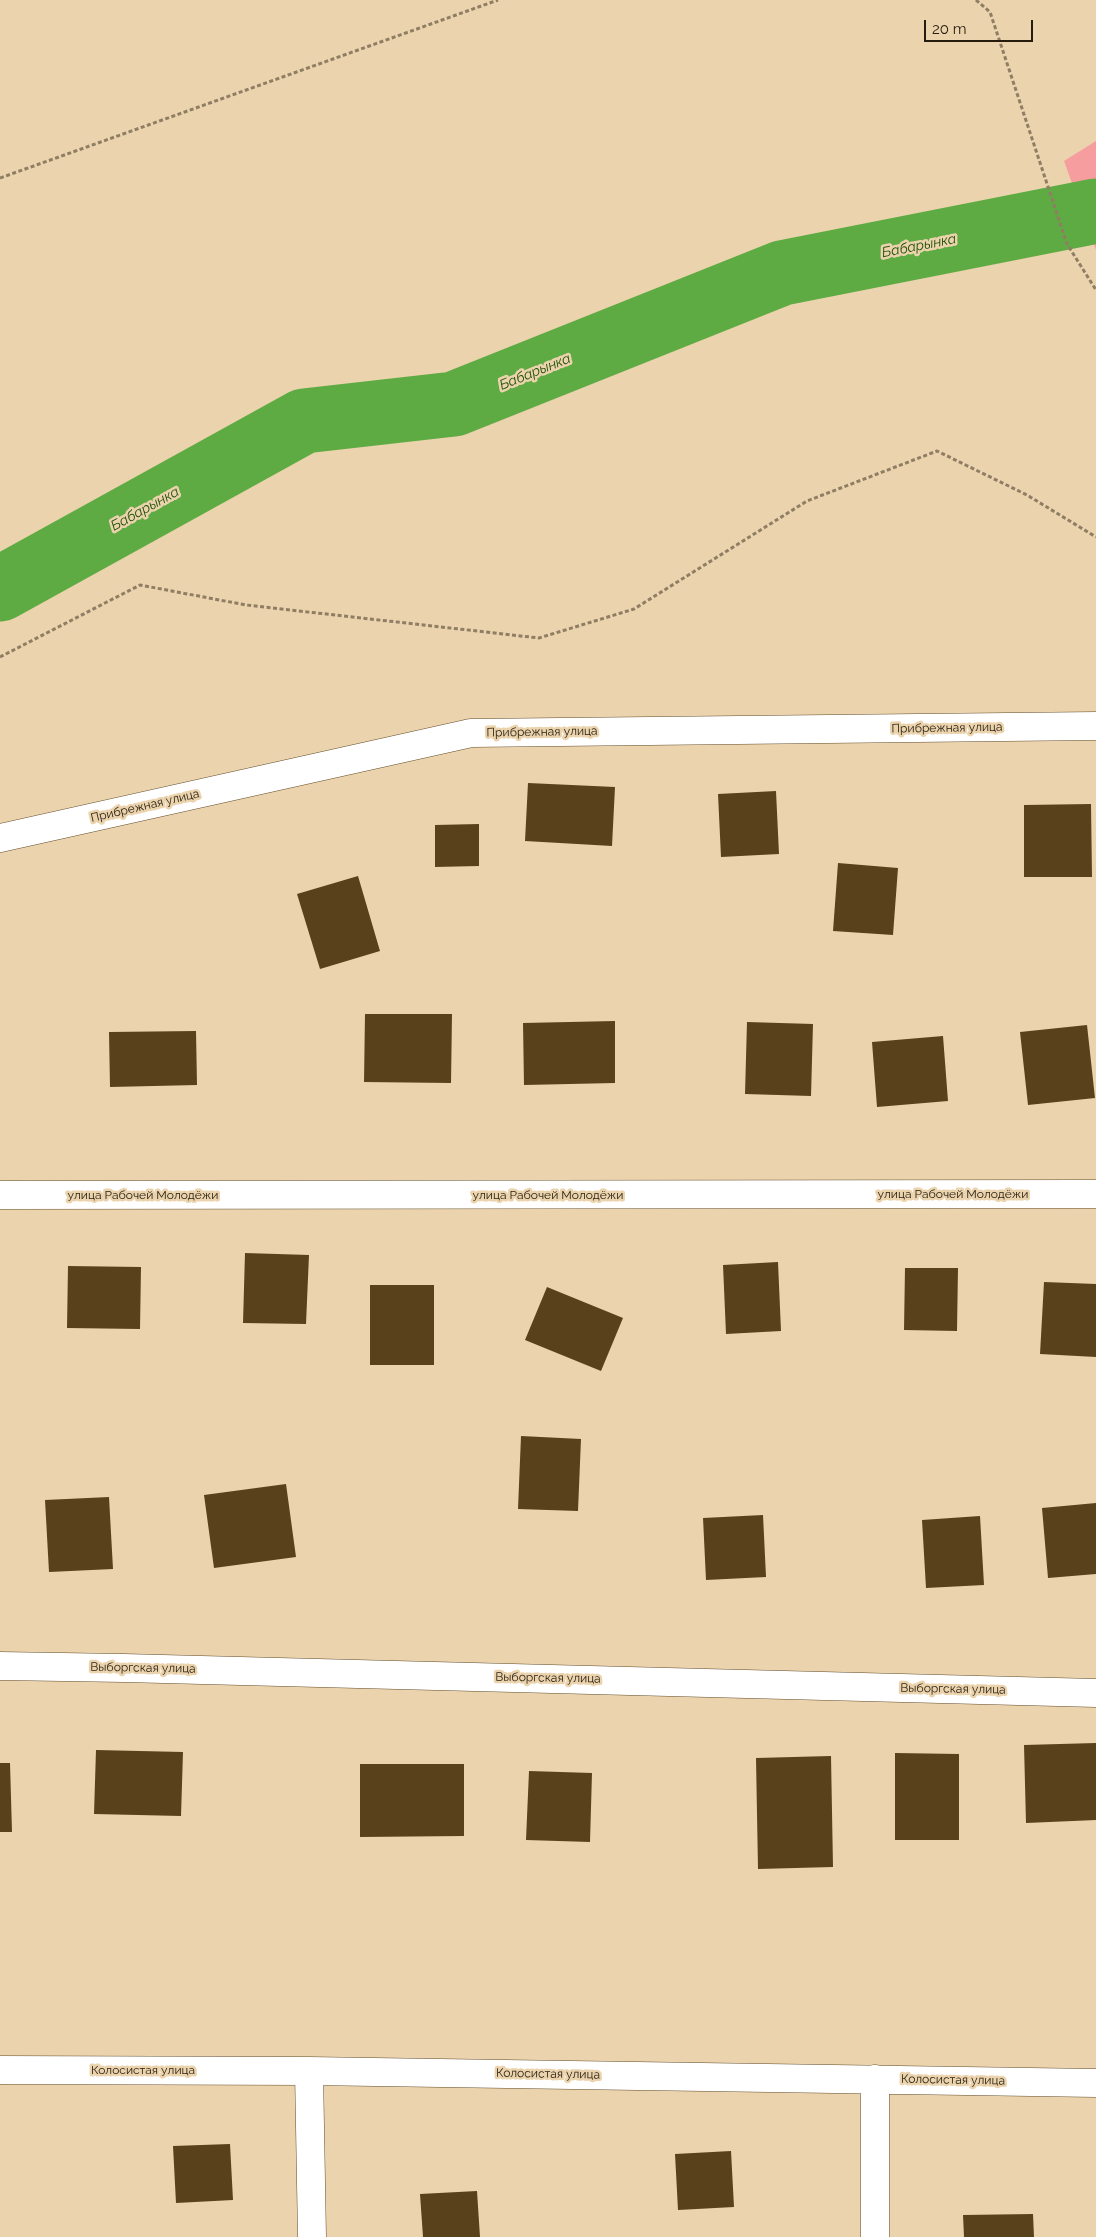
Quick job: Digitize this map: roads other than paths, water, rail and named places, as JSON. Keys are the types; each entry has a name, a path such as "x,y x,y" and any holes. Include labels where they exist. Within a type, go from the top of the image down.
{"street":[{"name":"Прибрежная улица","path":"0,838 471,733 1096,726"},
{"name":"улица Рабочей Молодёжи","path":"0,1195 1096,1194"},
{"name":"Выборгская улица","path":"0,1666 1096,1693"},
{"name":"Колосистая улица","path":"0,2070 309,2071 1096,2082"},
{"path":"309,2071 312,2237"},
{"path":"875,2079 875,2237"}],"waterway":[{"name":"Бабарынка","path":"0,589 304,421 454,404 782,273 1096,211"}]}
